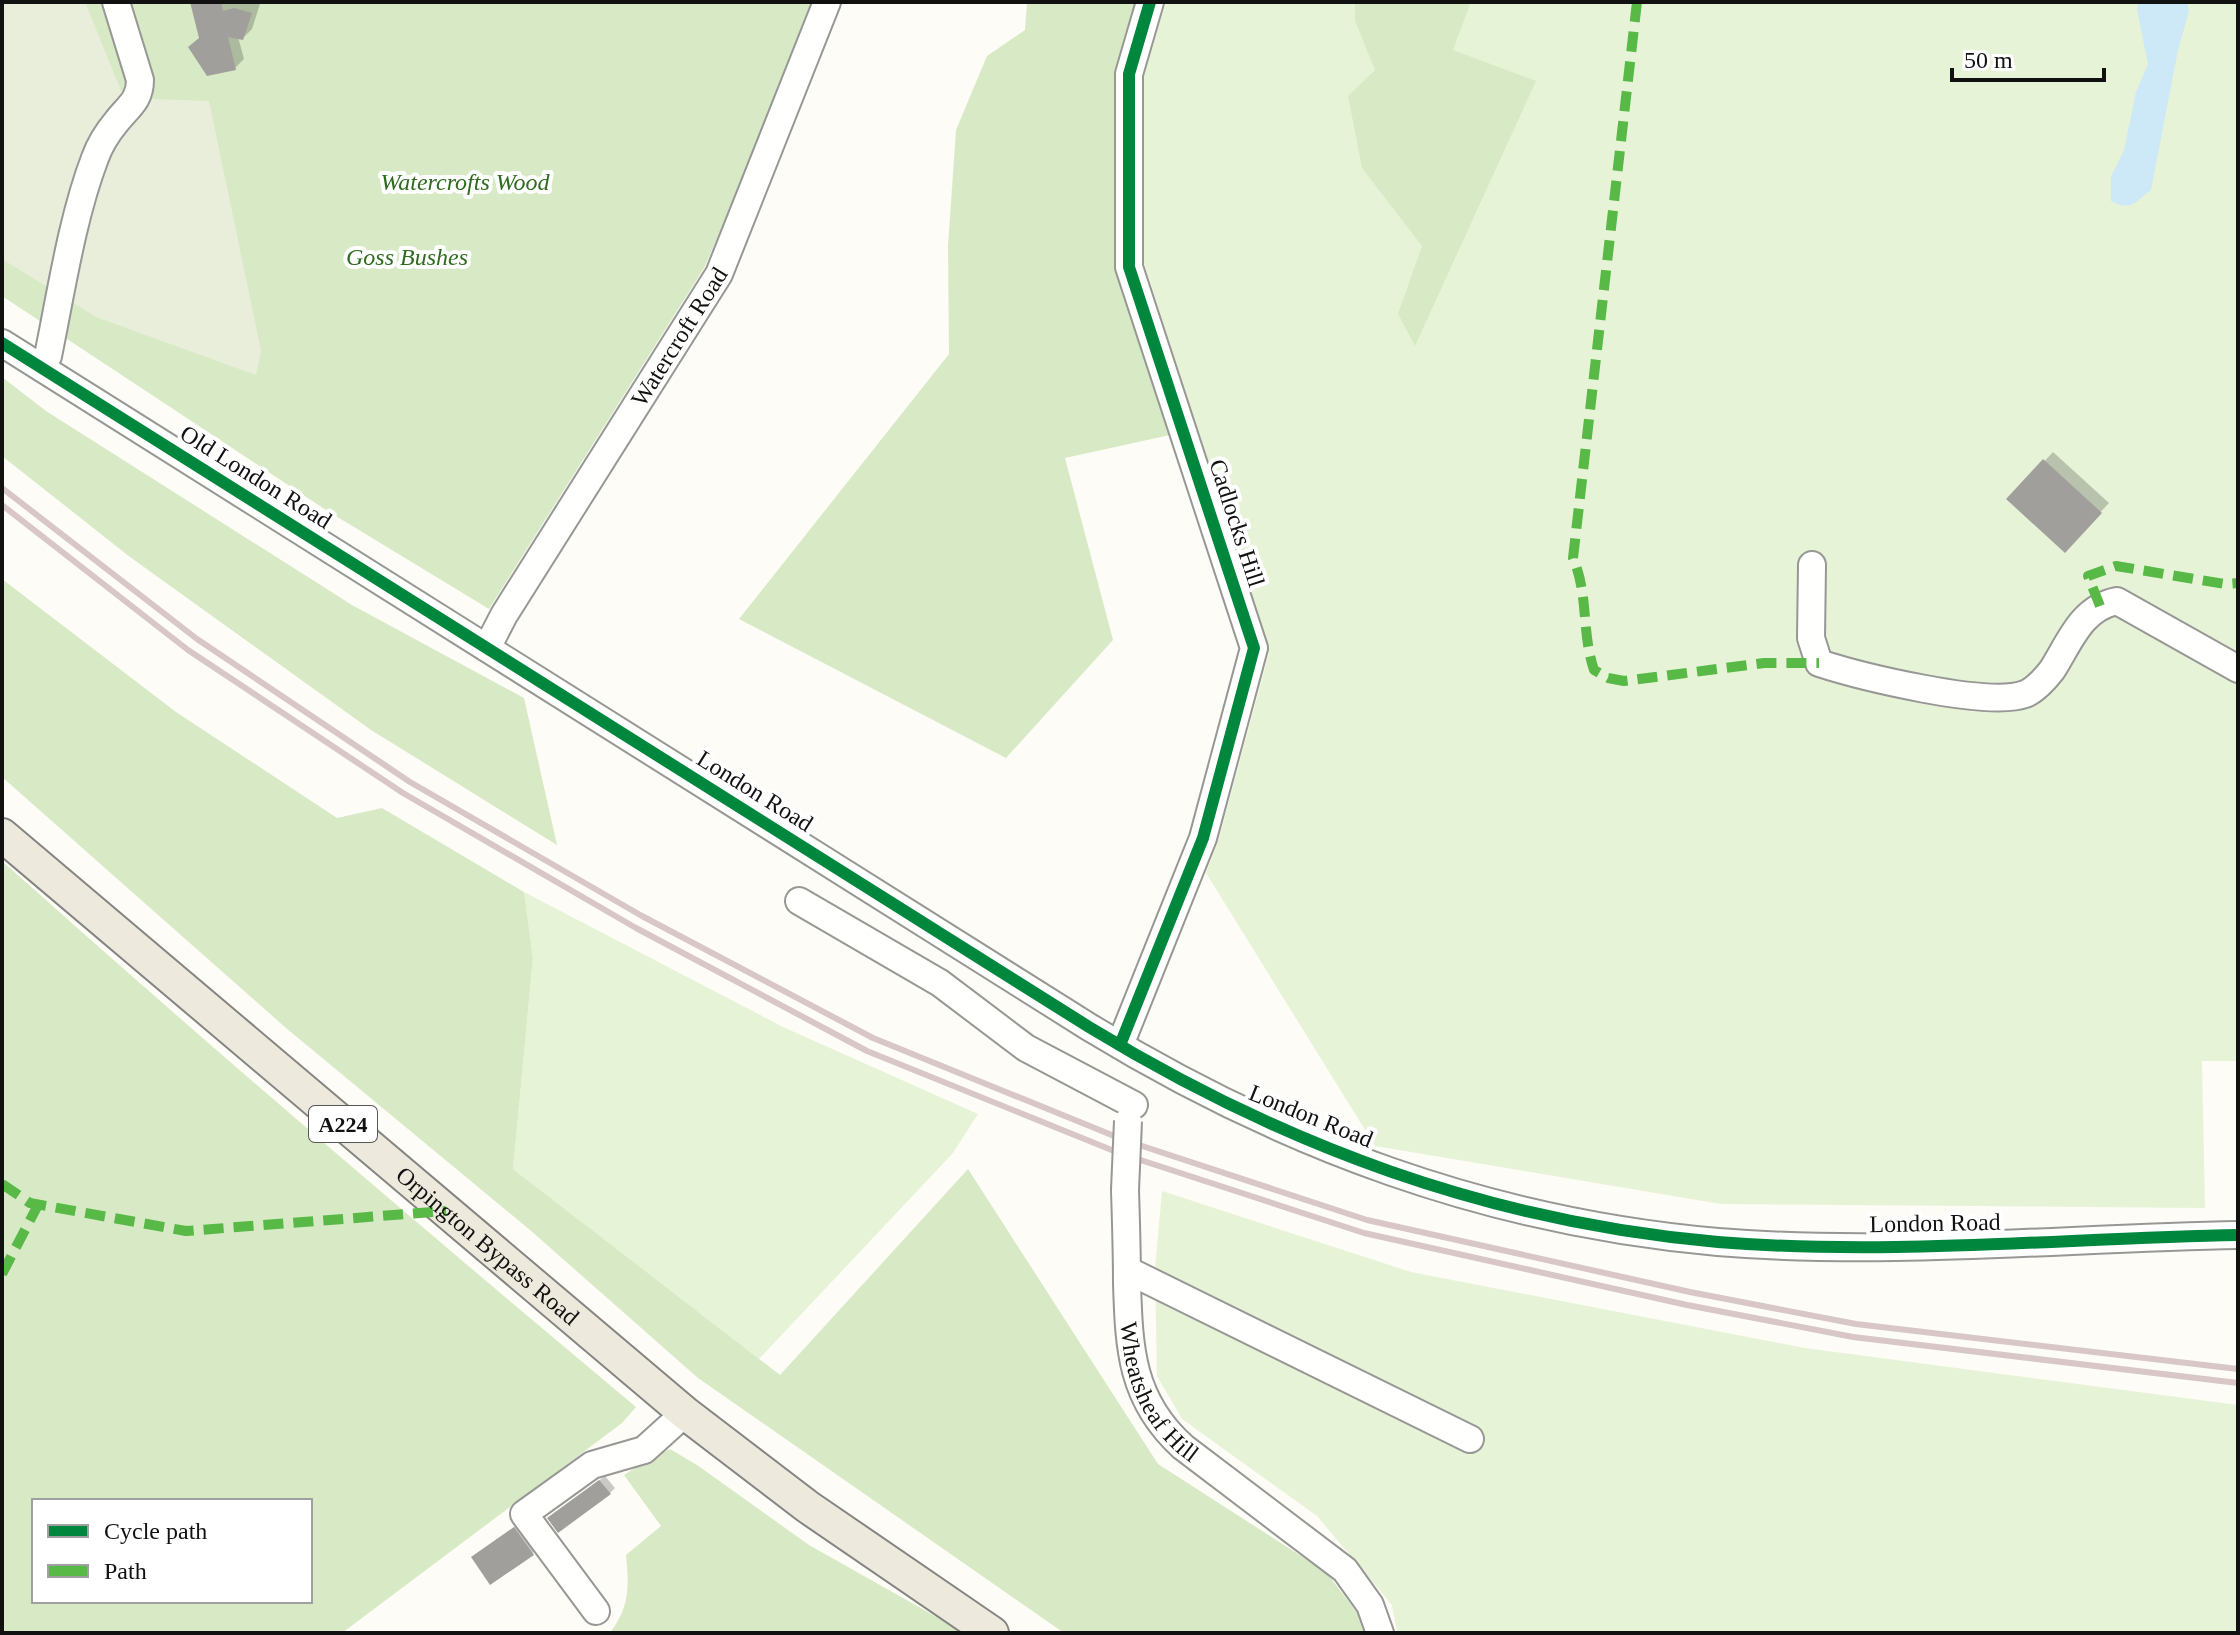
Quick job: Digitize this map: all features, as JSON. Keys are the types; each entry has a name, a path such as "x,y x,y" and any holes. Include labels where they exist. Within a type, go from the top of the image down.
{"main road":[{"name":"Orpington Bypass Road","path":"2,835 685,1413 808,1507 992,1633"}],"street":[{"path":"42,368 48,356 93,162 102,140 137,100 140,91 140,80 116,2"},
{"name":"Watercroft Road","path":"487,648 504,615 719,274 827,2"},
{"name":"Cadlocks Hill","path":"1120,1045 1203,838 1254,648 1129,267 1129,74 1150,2"},
{"name":"Old London Road","path":"2,343 487,648"},
{"path":"1812,565 1811,638 1819,663 1851,674 1967,696 2004,699 2027,694 2050,673 2087,615 2103,604 2117,601 2238,669"},
{"name":"London Road","path":"487,648 1153,1066 1223,1103 1308,1142 1427,1184 1535,1213 1646,1234 1732,1243 1842,1246 2238,1235"},
{"path":"799,901 940,983 1026,1048 1131,1113"},
{"name":"Wheatsheaf Hill","path":"1153,1066 1144,1078 1131,1113 1125,1190 1131,1355 1139,1383 1158,1421 1183,1447 1345,1570 1370,1605 1380,1633"},
{"path":"1127,1270 1470,1439"},
{"path":"596,1611 524,1514 592,1465 644,1450 685,1413"}],"green space":[{"name":"Goss Bushes","path":"2,2 817,2 796,59 704,268 489,609 326,510 2,296"},
{"path":"2,2 85,2 124,98 209,101 261,351 256,375 96,317 2,259"},
{"path":"1027,2 1136,2 1120,54 1115,270 1170,435 1065,458 1113,640 1006,758 739,619 949,354 948,246 956,130 987,56 1025,30"},
{"path":"1166,2 2238,2 2238,1061 2202,1061 2205,1208 1721,1204 1375,1146 1206,873 1219,838 1269,653 1144,263 1144,75"},
{"path":"1355,2 1471,2 1453,50 1536,81 1415,346 1398,314 1422,246 1362,168 1348,96 1375,70 1355,21"},
{"path":"2,377 46,411 352,605 524,698 557,845 371,730 130,557 2,456"},
{"path":"2,579 176,712 337,818 382,808 524,892 533,958 513,1169 780,1375 968,1169 1158,1464 1326,1572 1361,1618 1366,1633 1064,1633 698,1378 530,1230 286,1028 2,777"},
{"path":"2,861 317,1137 636,1407 622,1423 342,1633 2,1633"},
{"path":"524,892 783,1027 978,1114 953,1153 759,1359 513,1169 533,958"},
{"path":"1162,1191 1411,1272 1805,1348 2238,1405 2238,1633 1397,1633 1392,1605 1317,1516 1182,1419 1157,1376 1155,1268"},
{"path":"670,1449 809,1545 965,1633 610,1633 627,1596 626,1555 661,1526 624,1475"}],"water":[{"path":"2138,2 2187,2 2189,11 2178,50 2151,190 2132,204 2123,206 2111,201 2111,177 2124,150 2136,92 2148,64"}],"building":[{"path":"190,2 221,2 223,11 234,8 252,13 243,40 228,37 236,70 207,76 188,47 199,38"},
{"path":"2043,459 2102,513 2065,553 2006,499"},
{"path":"599,1480 611,1494 558,1533 547,1518"},
{"path":"514,1527 534,1555 490,1585 471,1557"}],"railway":[{"path":"2,488 197,639 410,782 642,916 873,1038 1124,1140 1367,1220 1690,1292 1856,1324 2238,1369"},
{"path":"2,505 188,650 403,793 636,928 867,1051 1119,1153 1364,1233 1687,1305 1853,1337 2238,1383"}],"marked path":[{"path":"1637,2 1573,558 1581,586 1590,656 1594,670 1608,678 1624,681 1764,663 1819,663"},
{"path":"2100,606 2088,576 2116,566 2225,584 2238,583"},
{"path":"2,1184 30,1203 186,1231 446,1211"},
{"path":"2,1274 38,1205"}],"cycle path":[{"path":"1120,1045 1203,838 1254,648 1129,267 1129,74 1150,2"},
{"path":"2,343 1089,1027 1237,1108 1313,1142 1391,1172 1470,1197 1551,1217 1633,1232 1718,1242 1913,1247 2238,1235"}],"park label":[{"name":"Watercrofts Wood","path":"465,182"}]}
